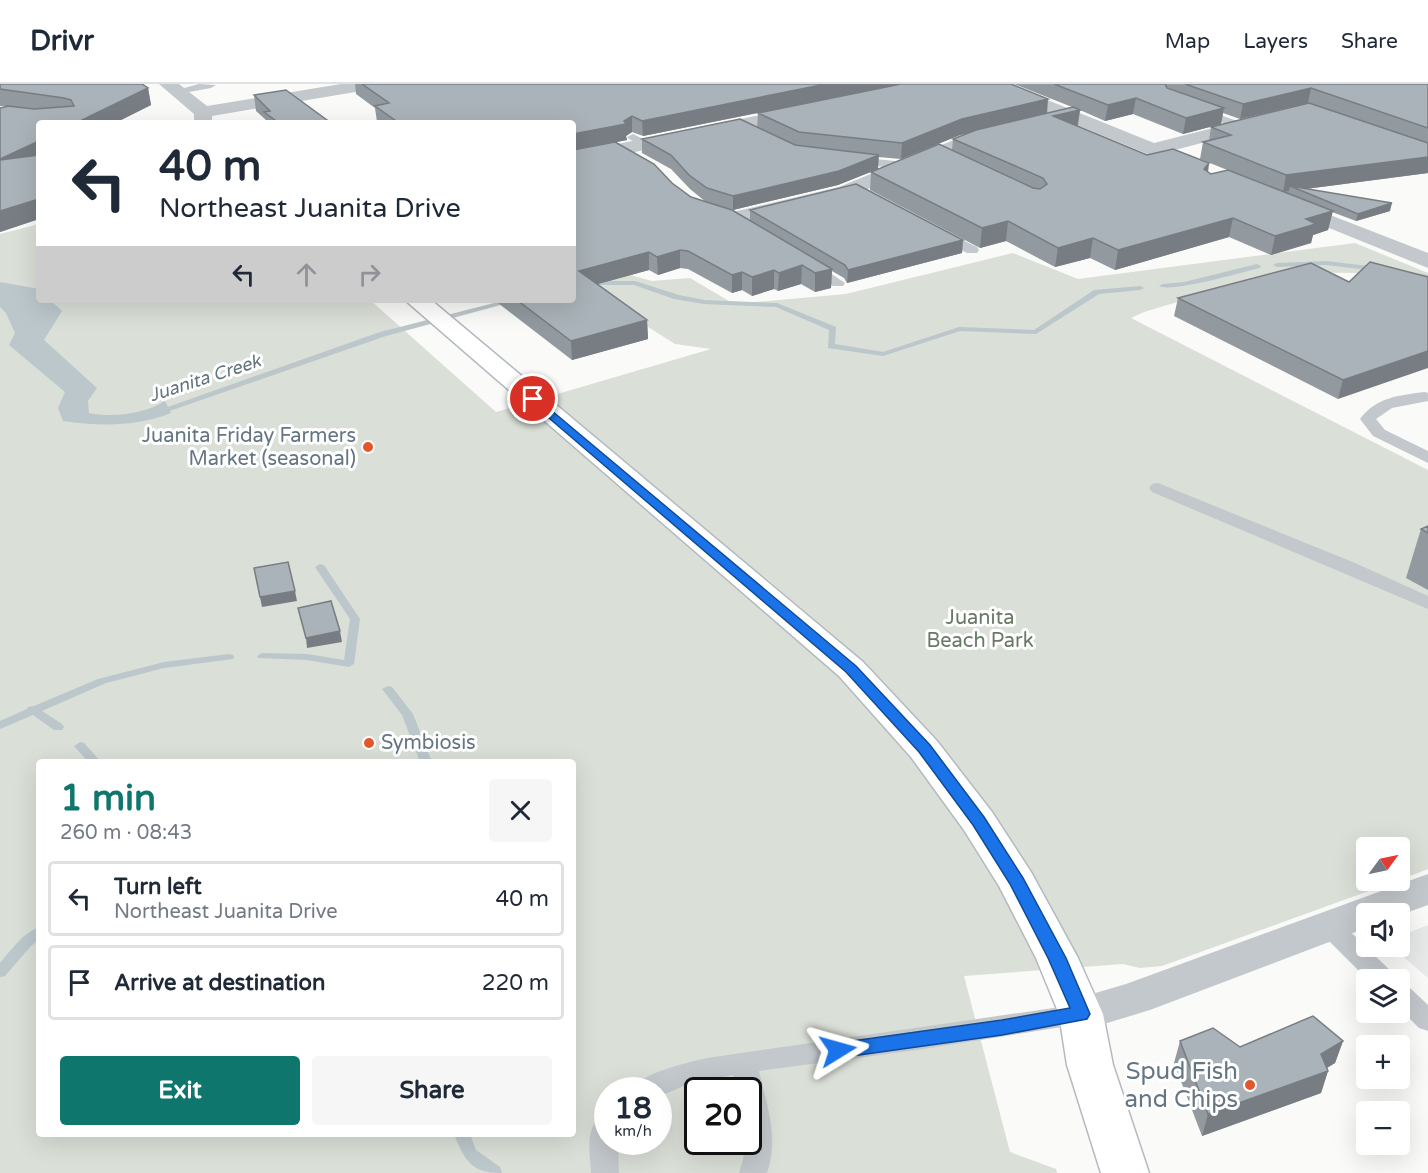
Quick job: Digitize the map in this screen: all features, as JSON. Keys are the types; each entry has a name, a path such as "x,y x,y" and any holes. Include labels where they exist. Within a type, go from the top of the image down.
{"main road":[{"path":"423,306 851,669 924,749 978,821 1017,882 1057,958 1081,1014 1090,1065 1125,1173"}],"street":[{"path":"173,88 203,118 373,84"},
{"path":"993,84 1159,157 1220,178"},
{"path":"576,158 633,143 813,109"},
{"path":"1036,125 1070,117"},
{"path":"1159,157 1242,126 1275,118"},
{"path":"681,195 699,208 732,219 853,188 968,141 1013,130"},
{"path":"633,143 646,165"},
{"path":"1274,199 1428,261"},
{"path":"1081,1014 1135,998 1329,926 1403,891"}],"lane":[{"path":"173,88 211,85"},
{"path":"1188,106 1242,126"},
{"path":"737,125 756,134"},
{"path":"934,154 954,164"},
{"path":"839,158 906,166"},
{"path":"853,188 873,198"},
{"path":"732,219 751,231"},
{"path":"932,229 972,250"},
{"path":"800,260 838,283"},
{"path":"1425,397 1388,404 1374,411 1368,419 1379,434 1428,458"},
{"path":"1158,488 1428,603"},
{"path":"1329,926 1373,969"},
{"path":"1410,1004 1428,1021"},
{"path":"672,1079 744,1063 1002,1028 1081,1014"},
{"path":"744,1063 760,1143 753,1173"},
{"path":"605,1155 605,1173"}],"shaded area":[{"path":"0,282 36,288 36,303 53,303 62,311 44,340 97,388 88,401 89,413 128,414 148,409 165,401 171,413 145,421 118,424 63,421 58,408 65,392 9,345 15,333 6,313 0,307"},
{"path":"1428,925 1428,978 1404,957 1410,957 1410,932"}],"green space":[{"name":"Juanita Beach Park","path":"36,225 36,303 373,303 496,412 711,349 675,344 591,291 602,267 652,281 690,278 734,304 846,294 1013,253 1078,279 1355,243 1428,273 1428,289 1358,273 1278,272 1144,312 1131,318 1428,470 1428,869 1410,876 1410,837 1356,837 1356,891 1369,891 1162,966 1140,968 1123,964 964,976 1010,1152 1056,1169 1057,1173 0,1173 0,286 2,282 0,282 0,234"}],"building":[{"path":"0,84 142,84 148,88 82,120 36,120 36,142 0,159 0,108 8,106 34,109 74,106 71,100 64,98 0,89"},
{"path":"362,84 826,84 642,121 632,116 624,121 626,124 576,133 576,120 395,120 375,106 389,103"},
{"path":"901,84 1011,84 1048,99 962,119 902,143 799,132 758,113"},
{"path":"1054,84 1165,84 1167,88 1224,108 1186,118 1136,98 1108,105"},
{"path":"1185,84 1428,84 1428,128 1311,88 1243,104"},
{"path":"286,90 327,120 275,120 264,112 270,111 254,95"},
{"path":"1309,103 1428,143 1428,157 1286,175 1203,142 1231,135 1211,127"},
{"path":"1073,107 1080,110 1053,116 1147,155 1173,149 1209,163 1204,169 1211,174 1228,170 1333,211 1306,219 1316,224 1275,236 1233,218 1118,250 1093,238 1058,248 1008,221 982,228 871,172 939,144 1033,188 1040,189 1047,184 1043,178 953,139 976,130"},
{"path":"740,119 795,145 879,155 839,171 733,196 707,188 689,175 671,155 642,139"},
{"path":"615,142 654,164 672,183 691,197 732,210 832,269 815,273 802,265 779,273 774,270 752,277 742,272 732,275 688,251 680,250 657,257 649,252 579,271 647,320 571,341 521,303 576,303 576,149"},
{"path":"36,155 36,200 0,211 0,160"},
{"path":"856,184 963,240 848,270 845,265 750,210"},
{"path":"1290,186 1392,203 1358,214"},
{"path":"1370,262 1428,277 1428,351 1343,380 1178,298 1311,263 1349,282"},
{"path":"1428,526 1428,533 1421,529"},
{"path":"288,562 295,591 260,597 254,568"},
{"path":"331,601 340,631 306,638 298,608"},
{"name":"Spud Fish and Chips","path":"1313,1016 1343,1041 1321,1054 1328,1071 1208,1114 1180,1041 1213,1028 1240,1047"}],"waterway":[{"name":"Juanita Creek","path":"1277,265 1326,263 1377,269"},
{"name":"Juanita Creek","path":"1163,286 1184,284 1257,266"},
{"name":"Juanita Creek","path":"1402,272 1428,277"},
{"name":"Juanita Creek","path":"576,285 588,283 635,283 677,297 704,302 777,305 833,329 831,346 883,354 959,329 1036,332 1097,292 1140,288"},
{"name":"Juanita Creek","path":"155,413 383,334 503,303"},
{"path":"262,656 307,657 349,664 355,619 320,567"},
{"path":"34,710 102,681 164,665 229,657"},
{"path":"388,689 407,714 425,759"},
{"path":"0,725 34,710"},
{"path":"34,710 58,727"},
{"path":"80,746 92,759"},
{"path":"0,972 25,943 36,934"},
{"path":"463,1137 470,1154 495,1172"}],"place":[{"name":"Juanita Friday Farmers Market (seasonal)","path":"368,447"},
{"name":"Symbiosis","path":"369,743"},
{"name":"Spud Fish and Chips","path":"1250,1085"}],"route":[{"path":"533,399 851,669 924,749 978,821 1017,882 1057,958 1081,1014 1002,1028 838,1050"}]}
